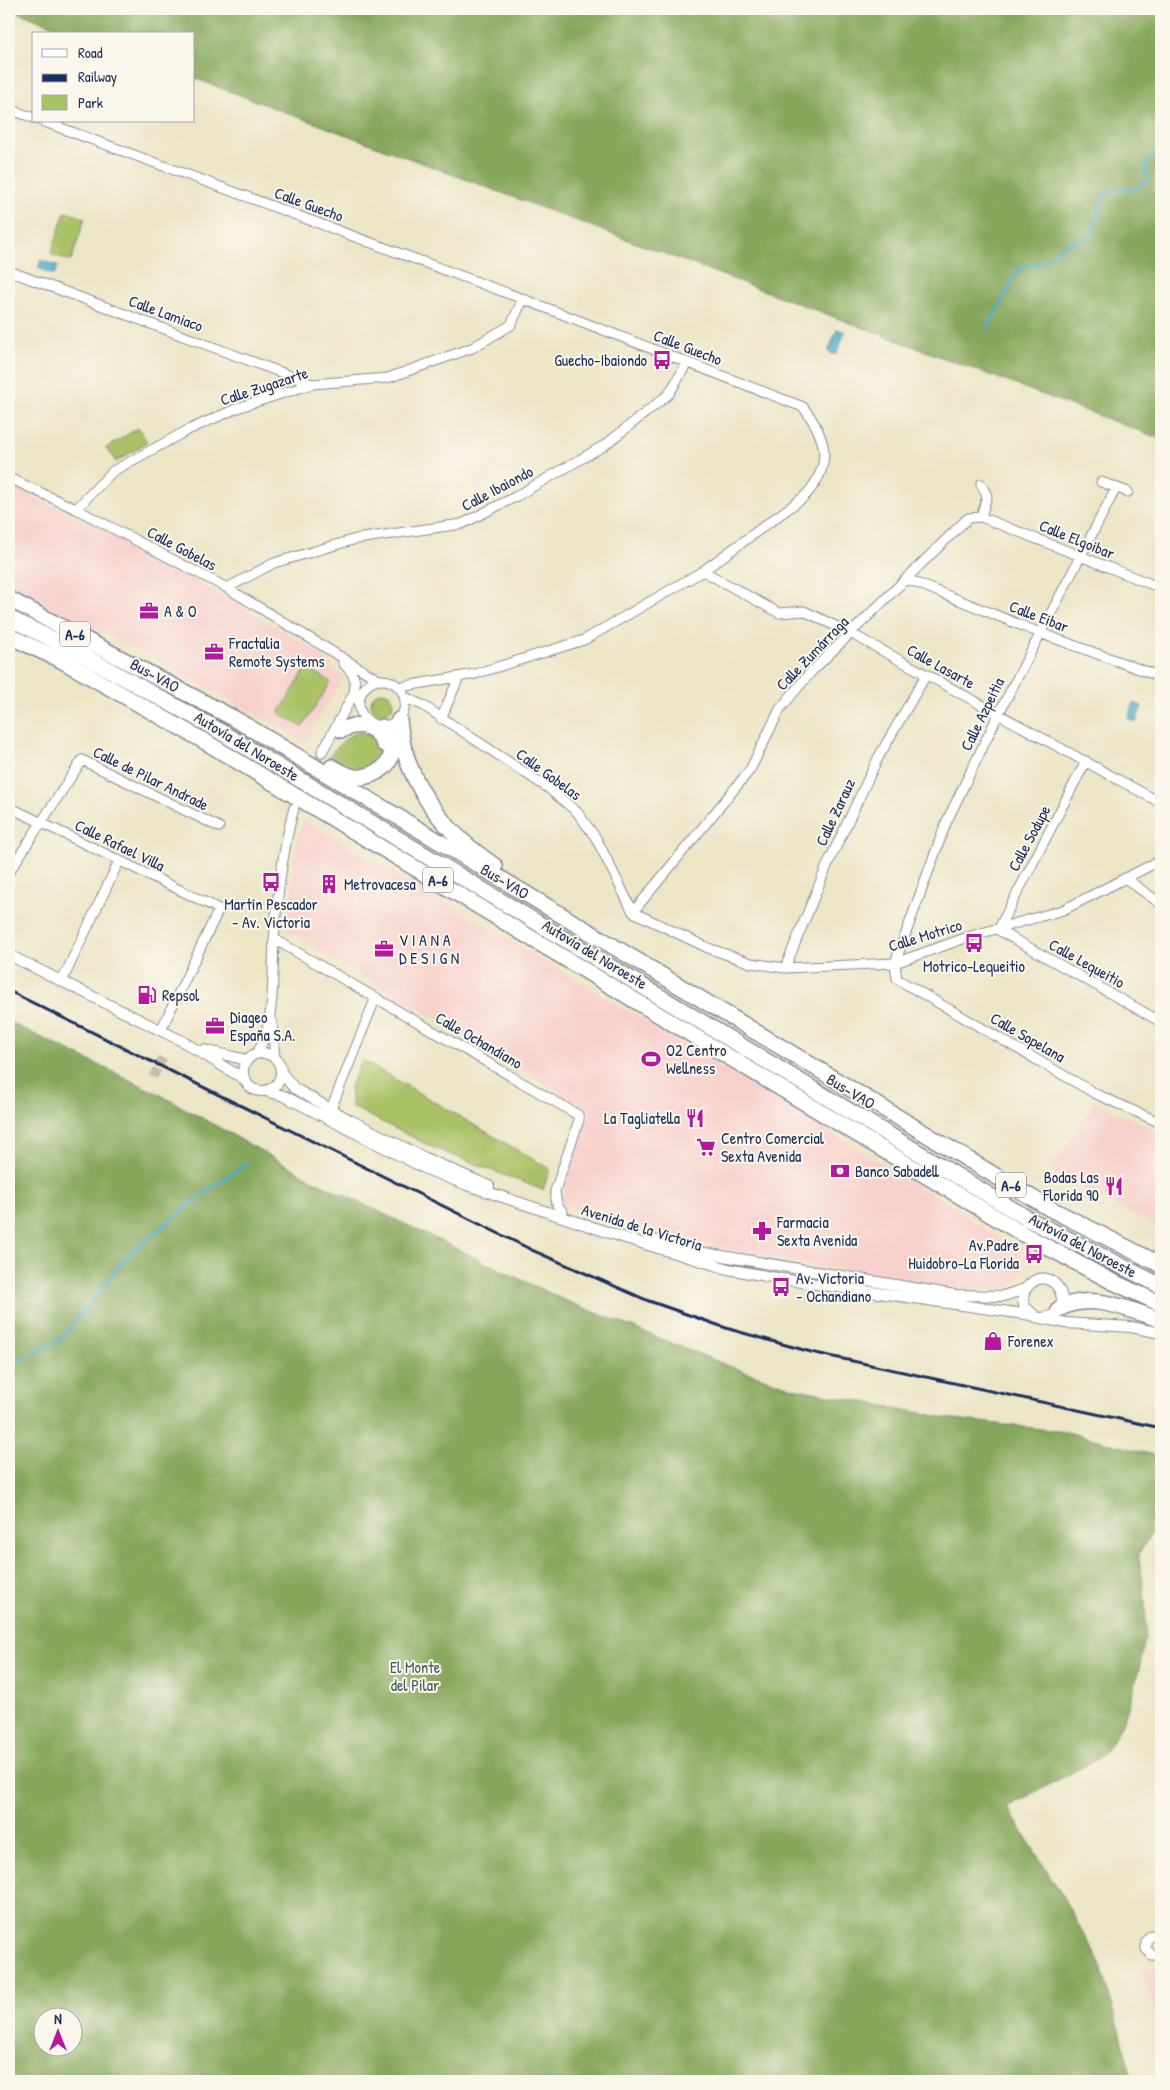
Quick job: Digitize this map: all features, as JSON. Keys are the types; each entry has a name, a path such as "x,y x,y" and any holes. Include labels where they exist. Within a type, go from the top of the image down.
{"highway":[{"name":"Autovía del Noroeste","path":"9,599 234,719 304,759 397,818 1049,1208 1161,1265"},
{"name":"Bus-VAO","path":"9,618 78,653 220,731 1030,1220 1161,1286"},
{"name":"Autovía del Noroeste","path":"9,636 61,660 204,741 1032,1239 1111,1281 1161,1304"},
{"path":"401,716 408,761 424,798 447,828 471,849 508,874 518,890"},
{"path":"337,732 360,725 372,729 380,735 386,753 385,759 376,772"},
{"path":"304,759 327,764 356,777 369,777 384,769 392,757 390,737 382,726"},
{"path":"1061,1306 1075,1302 1092,1301 1161,1320"}],"street":[{"path":"9,109 32,117"},
{"name":"Calle Guecho","path":"45,122 523,299 803,407 814,421 822,438 825,456 822,472 814,486 804,497 703,571 584,640 459,677 400,688"},
{"name":"Calle Lamiaco","path":"9,271 312,384"},
{"name":"Calle Zugazarte","path":"76,509 113,471 188,430 240,407 312,384 388,378 472,348 511,325 523,299"},
{"name":"Calle Ibaiondo","path":"227,588 274,563 356,539 462,524 515,497 605,445 669,394 686,363"},
{"name":"Calle Gobelas","path":"9,478 76,509 227,588 379,680"},
{"path":"1101,482 1128,492"},
{"path":"981,484 987,496 981,517"},
{"name":"Calle Azpeitia","path":"895,963 946,823 998,715 1116,488"},
{"name":"Calle Elgoibar","path":"981,517 1161,588"},
{"name":"Calle Zumárraga","path":"633,912 750,770 780,709 810,673 852,634 968,518 981,517"},
{"name":"Calle Lasarte","path":"703,571 779,613 804,611 852,634 1161,803"},
{"name":"Calle Eibar","path":"907,579 1040,633 1161,677"},
{"name":"Calle Gobelas","path":"336,655 353,674 356,684 337,732"},
{"name":"Calle Gobelas","path":"350,664 362,678 364,689"},
{"name":"Calle Zarauz","path":"785,968 826,868 878,758 926,675"},
{"path":"437,716 459,677"},
{"path":"337,732 364,689 379,680 386,680 400,688 405,697 401,716 382,726 369,722 364,717 361,712 359,699"},
{"name":"Calle Gobelas","path":"405,697 548,788 577,812 596,838 633,912"},
{"name":"Calle Gobelas","path":"401,716 416,708 437,716"},
{"path":"337,732 352,720 364,717"},
{"name":"Calle de Pilar Andrade","path":"9,872 82,760 219,827"},
{"name":"Calle Sodupe","path":"998,930 1086,761"},
{"name":"Calle Rafael Villa","path":"9,807 219,909 161,1030"},
{"path":"244,1079 243,1070 247,1060 257,1053 265,1040 270,1008 274,939 282,859 294,808"},
{"name":"Calle Motrico","path":"633,912 708,948 751,963 785,968 895,963 972,936 1063,910 1161,860"},
{"path":"62,981 119,861"},
{"path":"1125,878 1161,904"},
{"name":"Calle Lequeitio","path":"998,930 1161,1022"},
{"name":"Calle Ochandiano","path":"274,939 578,1115 579,1120 555,1192 557,1205 563,1212"},
{"path":"9,955 182,1041 244,1079 255,1090 266,1090 277,1084 281,1072 275,1058 270,1008"},
{"name":"Calle Sopelana","path":"895,963 897,979 1096,1094 1161,1123"},
{"path":"331,1109 376,998"},
{"path":"182,1041 207,1051 247,1060"},
{"path":"257,1053 267,1053 275,1058"},
{"name":"Avenida de la Victoria","path":"281,1072 294,1088 331,1109 461,1175 563,1212 704,1253 904,1288 995,1297 1009,1295 1025,1289"},
{"name":"Avenida de la Victoria","path":"266,1090 284,1096 418,1165 467,1185 616,1235 728,1269 782,1279 1031,1315"},
{"path":"1092,1323 1070,1315 1061,1306 1060,1291 1052,1282 1040,1279 1034,1281 1025,1289 1023,1300 1031,1315 1066,1323 1092,1323 1131,1327 1161,1333"},
{"path":"1042,1318 1052,1316 1061,1306"},
{"path":"1161,1936 1151,1935 1146,1941 1146,1949 1152,1955 1161,1955"}],"shaded area":[{"path":"9,485 130,542 310,647 343,677 305,742 148,655 9,587"},
{"path":"303,820 624,1008 964,1213 968,1218 1016,1248 1021,1254 1023,1269 1018,1278 1010,1286 1002,1289 979,1290 908,1281 734,1252 664,1234 600,1213 573,1209 563,1203 562,1199 590,1110 287,931 294,856"},
{"path":"1094,1102 1161,1132 1161,1229 1051,1171"},
{"path":"1143,1970 1161,1970 1161,2036"}],"green space":[{"path":"9,9 1161,9 1161,439 195,78 195,32 69,32"},
{"path":"65,212 85,218 71,261 51,254"},
{"path":"138,428 147,442 116,462 106,448"},
{"path":"307,667 331,682 302,727 279,713"},
{"path":"378,692 386,692 393,699 393,707 386,714 378,714 371,707 371,699"},
{"path":"358,732 368,734 378,746 379,754 377,761 365,771 352,770 328,757 346,738"},
{"name":"El Monte del Pilar","path":"9,1022 159,1094 317,1182 564,1300 729,1366 793,1388 946,1418 1067,1432 1161,1457 1161,1516 1138,1556 1142,1574 1146,1620 1145,1639 1135,1687 1123,1722 1106,1750 1096,1760 1007,1807 1059,1890 1101,1965 1133,2081 9,2081"},
{"path":"362,1060 550,1169 543,1190 436,1149 352,1107 350,1087"}],"water":[{"path":"41,260 58,266 54,275 38,268"},
{"path":"837,329 845,332 836,355 828,352"},
{"path":"1134,703 1142,706 1136,722 1128,719"}],"waterway":[{"path":"987,330 1019,268 1047,261 1064,245 1085,240 1092,232 1100,206 1107,194 1117,189 1131,190 1142,185 1149,178 1145,172 1147,162 1161,150"},
{"path":"9,1366 60,1340 128,1255 204,1193 247,1163"}],"tunnel":[{"path":"297,801 322,752"},
{"path":"153,1077 163,1058"}],"railway":[{"path":"9,991 532,1250 649,1301 729,1329 811,1352 1161,1428"}],"place":[{"name":"Guecho-Ibaiondo","path":"662,360"},
{"name":"A & O","path":"149,611"},
{"name":"Fractalia Remote Systems","path":"214,652"},
{"name":"Martín Pescador - Av. Victoria","path":"271,882"},
{"name":"Metrovacesa","path":"329,884"},
{"name":"Motrico-Lequeitio","path":"974,943"},
{"name":"V I A N A D E S I G N","path":"384,949"},
{"name":"Repsol","path":"147,995"},
{"name":"Diageo España S.A.","path":"215,1026"},
{"name":"O2 Centro Wellness","path":"651,1059"},
{"name":"La Tagliatella","path":"695,1118"},
{"name":"Centro Comercial Sexta Avenida","path":"706,1147"},
{"name":"Banco Sabadell","path":"840,1171"},
{"name":"Bodas Las Florida 90","path":"1114,1186"},
{"name":"Farmacia Sexta Avenida","path":"762,1231"},
{"name":"Av.Padre Huidobro-La Florida","path":"1034,1254"},
{"name":"Av. Victoria - Ochandiano","path":"781,1287"},
{"name":"Forenex","path":"993,1341"}]}
